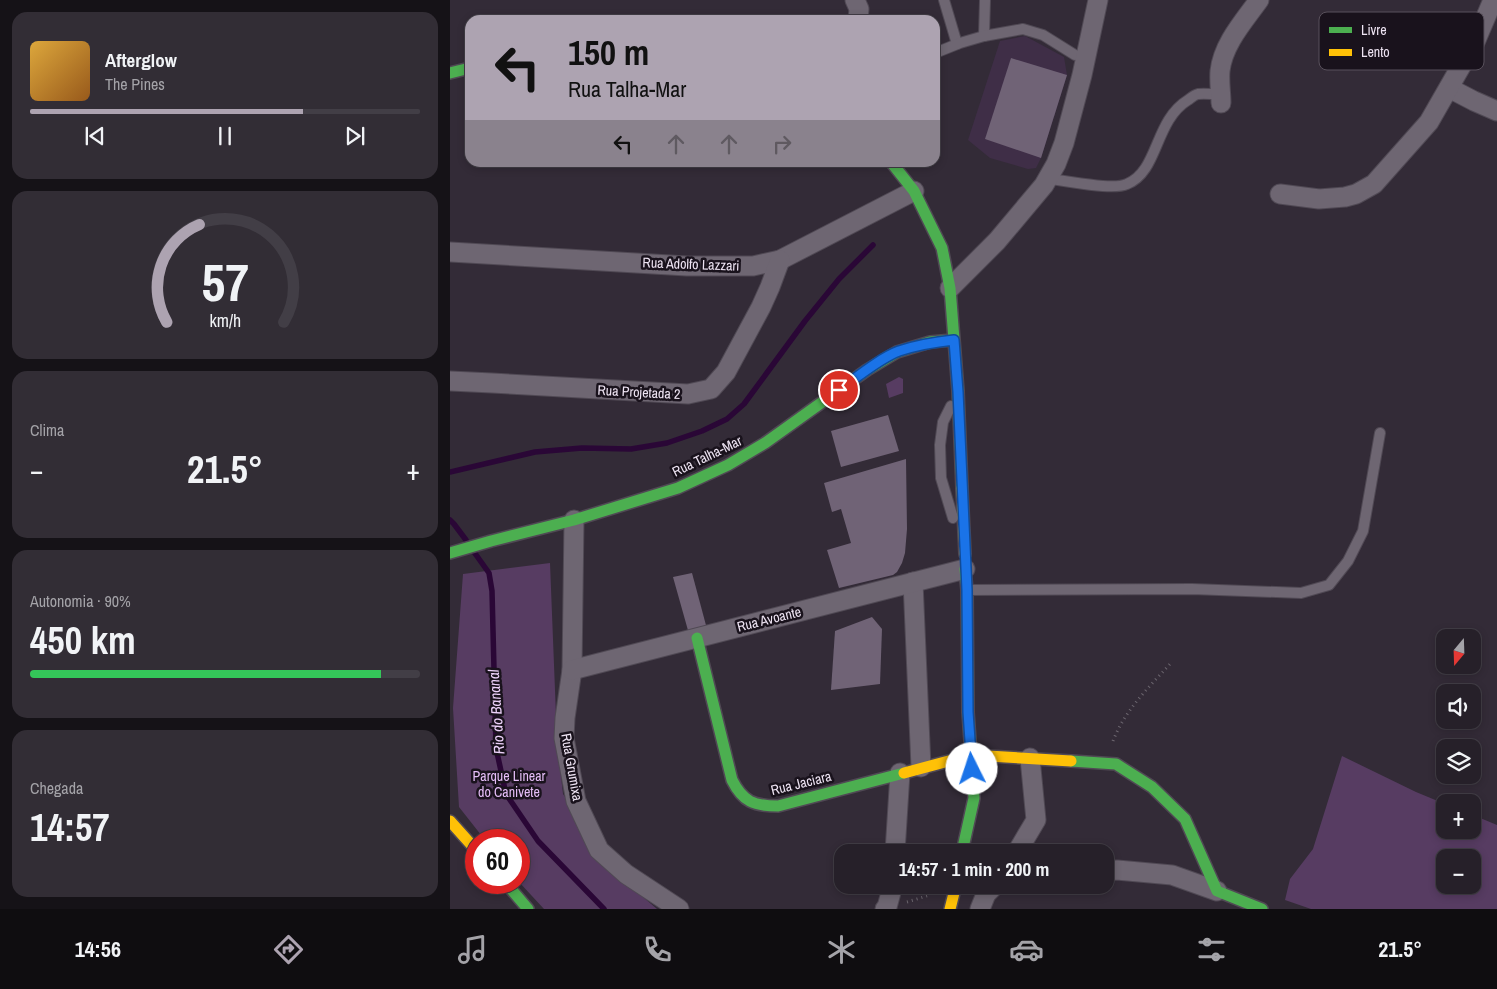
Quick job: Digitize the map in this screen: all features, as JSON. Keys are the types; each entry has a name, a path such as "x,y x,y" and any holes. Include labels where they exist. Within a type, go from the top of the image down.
{"street":[{"path":"950,288 997,241 1048,179 1056,164 1064,143 1082,75 1098,0"},
{"path":"1221,99 1220,72 1225,50 1259,0"},
{"path":"1489,28 1494,0"},
{"path":"450,73 465,69"},
{"path":"1280,194 1319,199 1356,194 1374,184 1429,122 1461,70"},
{"path":"1449,88 1497,111"},
{"path":"895,167 914,191 942,248 950,288 958,392 967,590 968,712 974,798 964,844"},
{"name":"Rua Adolfo Lazzari","path":"450,252 687,266 753,266 780,260 914,191"},
{"name":"Rua Projetada 2","path":"450,381 688,394 711,388 726,372 761,306 780,260"},
{"name":"Rua Talha-Mar","path":"451,553 574,520 678,488 728,465 765,443 867,370 897,352 930,342 954,340"},
{"name":"Rua Grumixa","path":"574,520 572,670 564,738 576,801 599,850 626,874 679,909"},
{"name":"Rua Avoante","path":"572,670 913,582 965,561"},
{"path":"913,582 921,767"},
{"name":"Rua Jaciara","path":"697,638 732,780 738,791 749,802 763,807 778,806 971,754 1116,764 1152,787 1185,819 1217,891"},
{"path":"1022,844 1036,820 1030,758"},
{"path":"896,844 900,773"},
{"path":"450,821 465,838"},
{"path":"1114,870 1172,874 1262,909"},
{"path":"516,894 528,909"},
{"path":"887,908 891,894"},
{"path":"950,909 954,894"},
{"path":"980,909 986,894"}],"lane":[{"path":"944,0 957,44"},
{"path":"984,36 985,0"},
{"path":"940,51 984,36 1023,28 1043,35 1075,55"},
{"path":"1048,179 1111,187 1125,185 1138,178 1145,170 1168,119 1181,104 1196,95 1207,94 1221,99"},
{"path":"958,392 943,422 940,445 941,478 965,561"},
{"path":"967,590 1192,590 1301,593 1329,585 1348,562 1363,531 1380,433"},
{"path":"958,661 960,646 968,632"},
{"path":"957,689 960,700 968,712"}],"path":[{"path":"1106,763 1116,733 1132,707 1172,663"},
{"path":"887,908 933,894"}],"shaded area":[{"path":"1025,36 1064,57 1067,75 1041,158 1036,168 1028,169 990,158 968,140 1000,41"}],"green space":[{"path":"899,377 903,379 903,393 889,398 886,384"},
{"name":"Parque Linear do Canivete","path":"550,563 557,741 563,794 600,848 636,891 657,909 544,909 530,894 530,829 476,829 459,807 453,708 463,574"},
{"path":"1342,756 1436,800 1436,839 1481,839 1481,818 1497,825 1497,909 1311,909 1285,900 1290,879 1313,849"}],"building":[{"path":"1011,58 1067,75 1041,158 985,139"},
{"path":"888,415 899,451 841,467 831,431"},
{"path":"906,459 907,529 905,553 902,563 893,575 839,588 827,550 851,543 841,509 832,512 824,483"},
{"path":"692,573 707,629 689,634 673,577"},
{"path":"872,617 882,629 880,684 831,690 835,631"}],"waterway":[{"path":"450,472 535,452 582,448 631,449 667,443 702,431 727,419 744,404 805,321 839,279 873,245"},
{"name":"Rio do Bananal","path":"450,520 466,540"},
{"name":"Rio do Bananal","path":"474,552 489,573 492,591 496,748 506,794 538,841 604,909"}],"traffic: fast":[{"path":"450,73 465,69"},
{"path":"895,167 914,191 942,248 950,288 958,391 962,488"},
{"path":"450,553 574,520 678,488 728,465 765,443 867,370 897,352 930,342 953,340"},
{"path":"964,844 974,798 968,712 967,590 965,569"},
{"path":"697,638 732,780 745,798 756,804 778,806 904,773"},
{"path":"1071,761 1116,764 1152,787 1185,819 1217,891 1262,909"},
{"path":"515,894 528,909"}],"traffic: slow":[{"path":"962,488 965,554"},
{"path":"904,773 971,755 1071,761"},
{"path":"450,821 465,838"},
{"path":"950,909 954,894"}],"route":[{"path":"839,390 897,352 930,342 954,340 967,590 968,712 972,769"}]}
